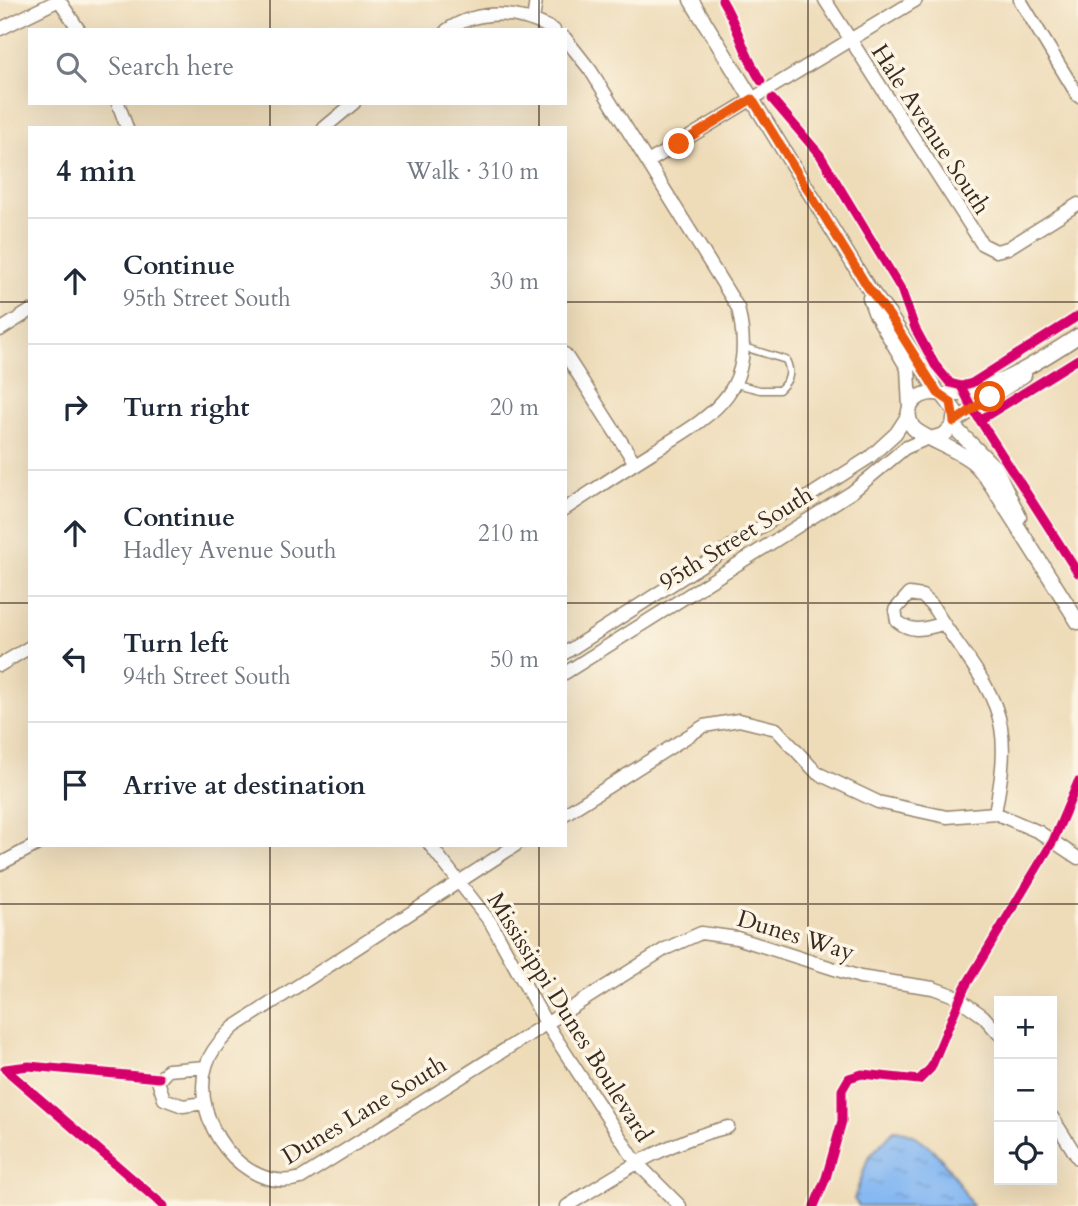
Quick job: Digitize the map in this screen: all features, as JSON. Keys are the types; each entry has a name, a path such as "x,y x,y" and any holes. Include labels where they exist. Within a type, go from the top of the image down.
{"street":[{"path":"0,29 59,0 78,28"},
{"path":"498,14 500,0"},
{"path":"533,20 536,0"},
{"path":"691,0 867,286 941,394 953,407 954,424 996,469 1018,513 1021,529"},
{"name":"Hale Avenue South","path":"825,0 848,40 982,244 996,251 1008,248 1078,204"},
{"path":"648,162 916,0"},
{"path":"1020,0 1078,96"},
{"path":"451,28 472,18 498,14 533,20 550,28"},
{"path":"567,40 586,63 738,309 744,347 736,384 709,417 567,508"},
{"path":"119,105 126,126"},
{"path":"326,126 352,105"},
{"path":"867,286 875,312 908,368 910,410 914,429 978,466 1021,529 1078,622"},
{"path":"0,330 28,313"},
{"path":"910,410 921,395 964,395 985,388 1037,362 1078,336"},
{"path":"567,357 635,463"},
{"path":"931,438 1023,376 1037,362"},
{"name":"95th Street South","path":"567,652 870,457 896,433 910,410"},
{"name":"95th Street South","path":"567,672 852,492 905,448 931,438"},
{"path":"943,624 991,697 1001,727 1002,771 995,813"},
{"path":"0,666 28,648"},
{"path":"567,813 704,726 739,720 776,729 817,773 878,802 947,817 995,813 1039,832 1078,858"},
{"path":"0,864 32,847"},
{"name":"Mississippi Dunes Boulevard","path":"430,847 491,923 545,1023 636,1162 680,1206"},
{"name":"Dunes Lane South","path":"513,847 234,1027 212,1050 206,1067 204,1103 216,1136 241,1164 270,1180 286,1182 301,1178 545,1023"},
{"name":"Dunes Way","path":"545,1023 682,939 701,933 719,933 860,977 933,988 955,996 975,1010 994,1029"},
{"path":"204,1103 173,1105 164,1099 158,1081 168,1070 206,1067"},
{"path":"1055,1122 1078,1158"},
{"path":"567,1206 636,1162 686,1138 728,1127"}],"lane":[{"path":"736,384 760,390 779,390 788,382 790,371 786,360 744,347"}],"water":[{"path":"894,1130 907,1132 930,1147 950,1170 972,1206 859,1206 854,1199 868,1158"}],"cycle path":[{"path":"722,0 761,81"},
{"path":"772,99 820,155 901,289 915,328 935,365 950,383 961,386 972,383 1078,316"},
{"path":"980,420 1078,359"},
{"path":"961,386 972,408 1078,573"},
{"path":"814,1206 826,1178 842,1121 842,1090 849,1078 862,1074 919,1080 931,1068 965,987 1053,841 1078,782"},
{"path":"159,1078 29,1066 5,1069 164,1206"}],"route":[{"path":"679,144 752,99 867,286 889,315 938,393 951,402 955,411 954,422 990,397"}]}
